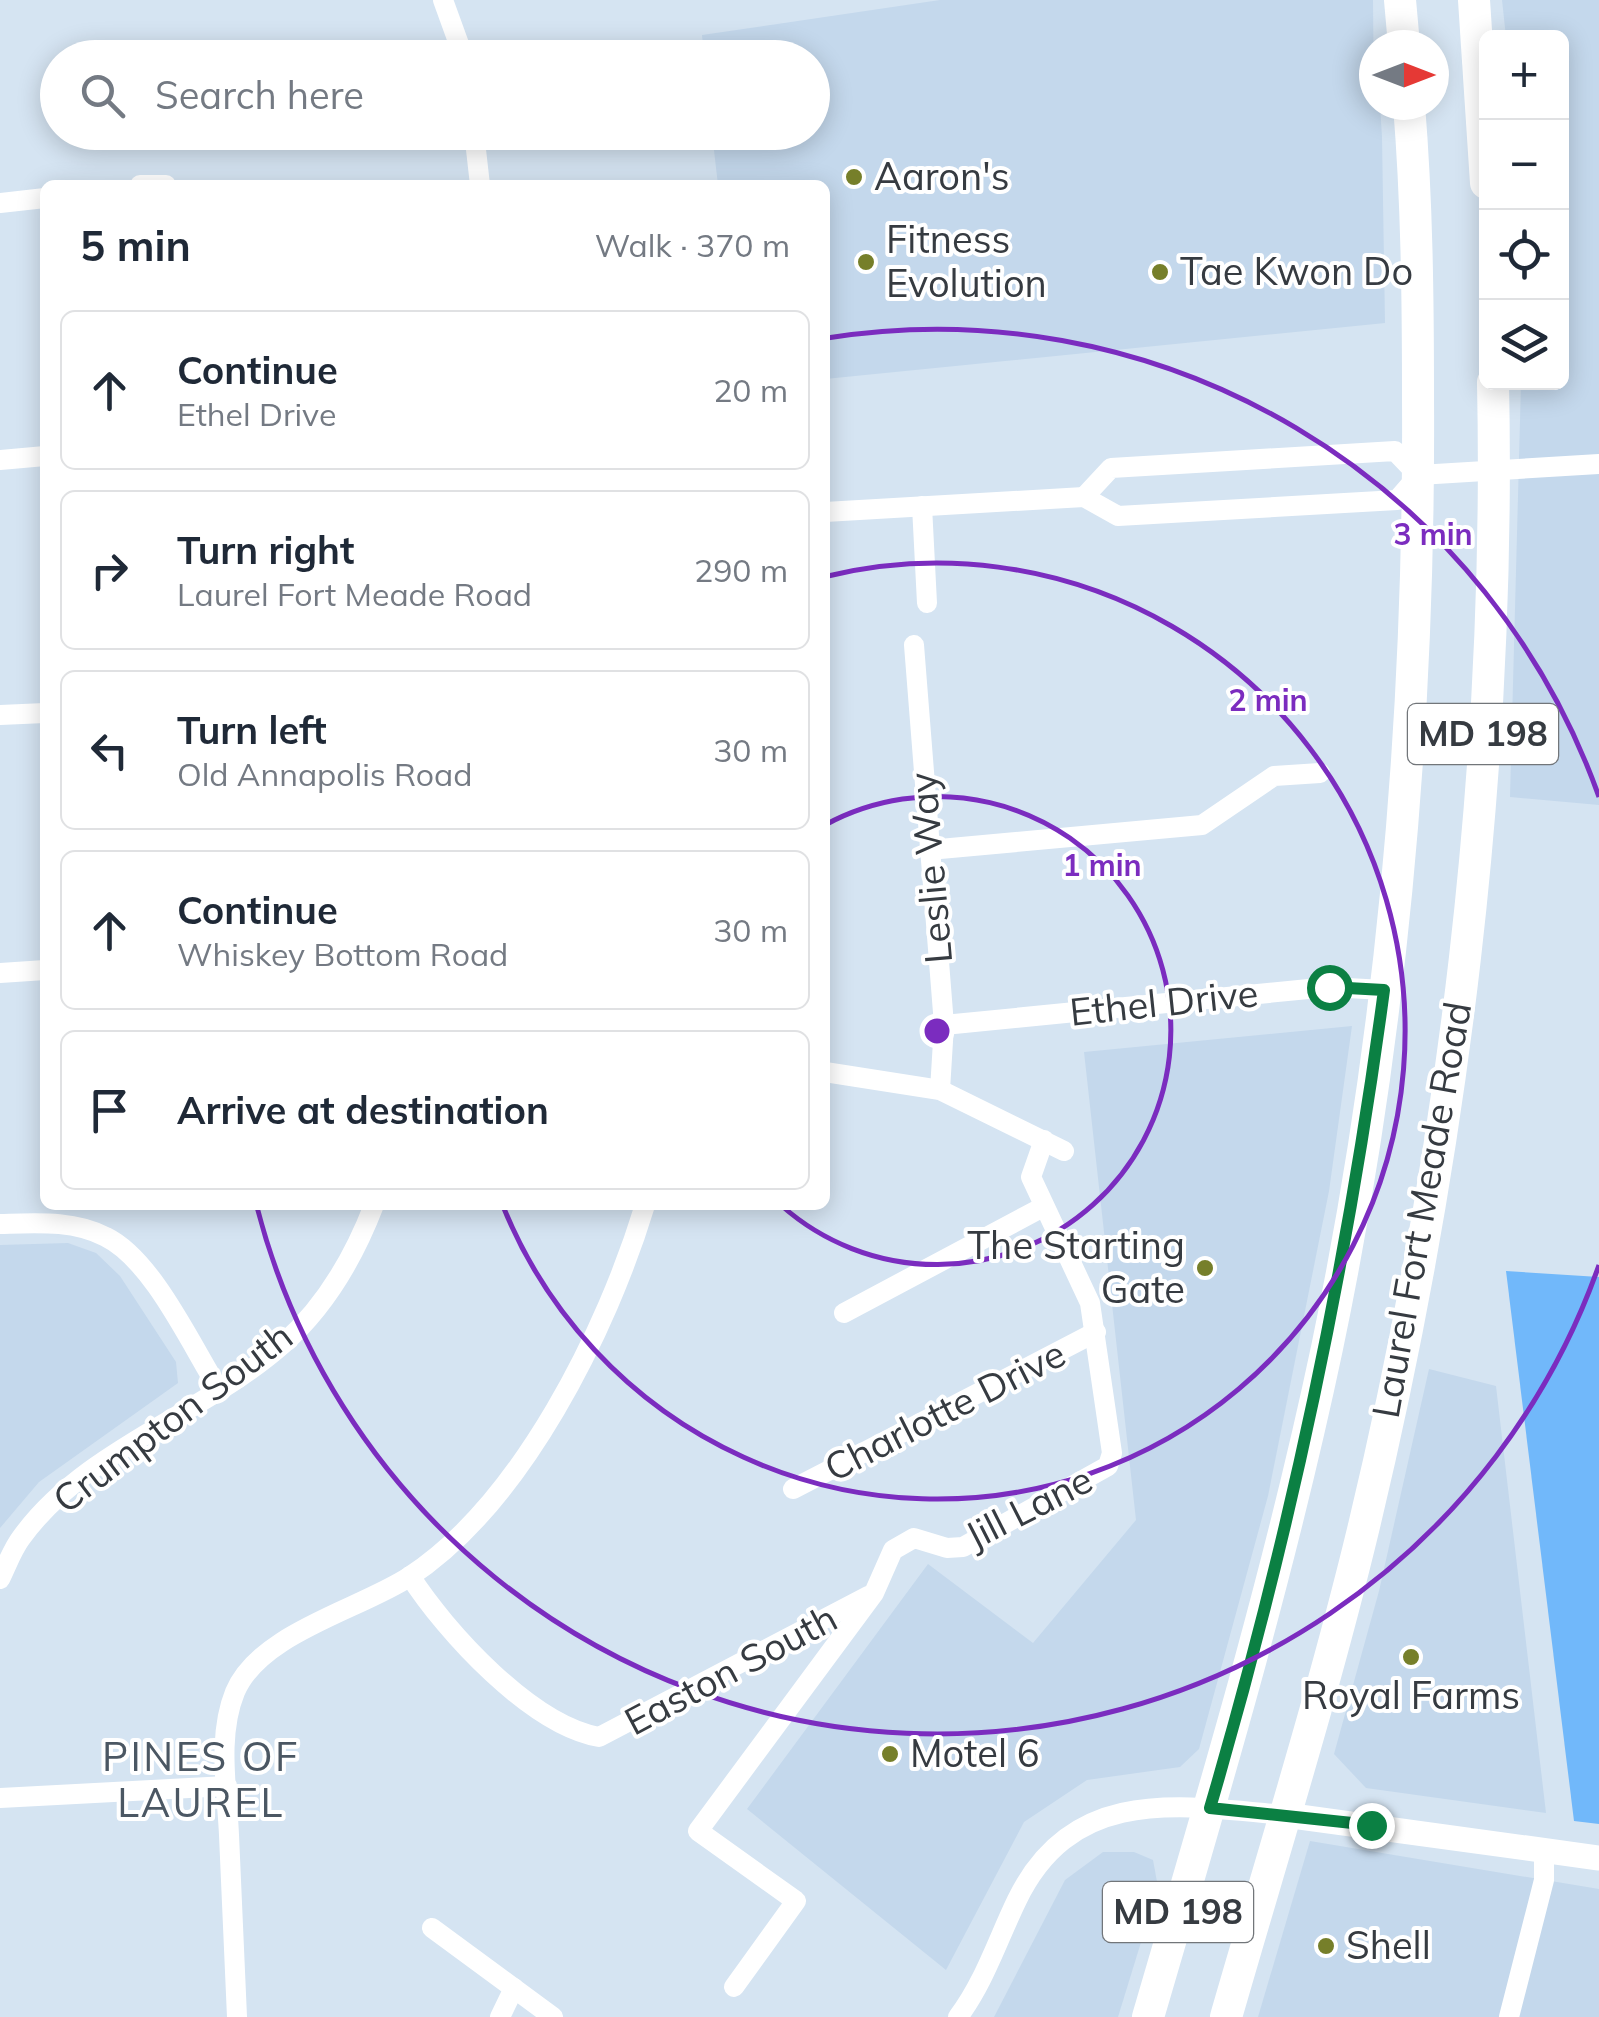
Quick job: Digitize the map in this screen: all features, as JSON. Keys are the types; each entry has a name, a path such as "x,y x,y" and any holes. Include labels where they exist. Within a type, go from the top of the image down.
{"main road":[{"path":"1400,0 1403,30"},
{"path":"1474,0 1482,120"},
{"name":"Laurel Fort Meade Road","path":"1148,2017 1253,1664 1328,1344 1360,1167 1384,990 1414,670 1418,476 1408,120"},
{"name":"Laurel Fort Meade Road","path":"1226,2017 1364,1526 1434,1172 1474,853 1495,473 1493,390"}],"street":[{"path":"444,0 458,40"},
{"path":"476,150 479,180"},
{"path":"0,203 40,199"},
{"path":"1084,498 1111,468 1394,451 1418,476"},
{"path":"0,460 40,456"},
{"path":"830,512 1084,498 1118,516 1396,500 1418,476 1599,464"},
{"path":"922,506 928,603"},
{"name":"Leslie Way","path":"914,644 944,1025 940,1090"},
{"path":"0,715 40,713"},
{"path":"929,850 1202,825 1274,776 1320,772"},
{"path":"0,973 40,970"},
{"name":"Ethel Drive","path":"944,1025 1329,987 1384,990"},
{"path":"830,1073 940,1090 1064,1151"},
{"name":"Jill Lane","path":"734,1987 796,1901 698,1831 874,1593 894,1550 914,1538 947,1548 963,1547 1108,1466 1112,1453 1096,1332 1075,1267 1031,1177 1044,1140"},
{"path":"844,1314 1043,1207"},
{"name":"Crumpton South","path":"0,1578 20,1538 60,1496 108,1460 220,1391 284,1343 330,1293 360,1243 372,1210"},
{"path":"236,2017 228,1715 249,1670 279,1645 410,1576 484,1507 566,1392 604,1318 643,1210"},
{"path":"0,1224 81,1228 107,1237 130,1254 220,1391"},
{"name":"Charlotte Drive","path":"793,1489 1096,1332"},
{"name":"Easton South","path":"410,1576 433,1611 484,1666 562,1723 599,1737 874,1593"},
{"path":"0,1798 227,1786"},
{"path":"958,2017 1042,1858 1070,1831 1093,1819 1130,1810 1210,1808 1285,1814 1599,1858"},
{"path":"1509,2017 1544,1880 1544,1851"},
{"path":"432,1928 553,2017"},
{"path":"500,2017 514,1988"}],"shaded area":[{"path":"940,0 1373,0 1373,30 1359,30 1359,120 1381,120 1385,323 830,378 830,180 717,180 714,150 830,150 830,40 702,40 702,35"},
{"path":"1502,0 1599,0 1599,805 1510,797 1521,390 1569,390 1569,30 1505,30"},
{"path":"1352,1026 1329,1191 1268,1496 1199,1749 1180,1767 1087,1780 1024,1822 946,1970 747,1809 928,1564 1033,1643 1136,1520 1084,1052"},
{"path":"68,1243 96,1253 120,1276 176,1362 178,1383 39,1482 0,1528 0,1245"},
{"path":"1506,1271 1599,1277 1599,1824 1574,1821"},
{"path":"1429,1369 1496,1386 1546,1813 1366,1788 1334,1754 1379,1591"},
{"path":"1310,1841 1599,1889 1599,2017 1258,2017"},
{"path":"1103,1852 1134,1852 1153,1860 1158,1887 1118,2017 994,2017 1065,1880"}],"place":[{"name":"Aaron's","path":"854,177"},
{"name":"Fitness Evolution","path":"866,262"},
{"name":"Tae Kwon Do","path":"1160,272"},
{"name":"The Starting Gate","path":"1205,1268"},
{"name":"Royal Farms","path":"1411,1657"},
{"name":"Motel 6","path":"890,1754"},
{"name":"Shell","path":"1326,1946"}],"district":[{"name":"PINES OF LAUREL","path":"201,1780"}],"route":[{"path":"1329,987 1384,990 1360,1167 1328,1344 1291,1510 1253,1664 1210,1808 1371,1825"}]}
